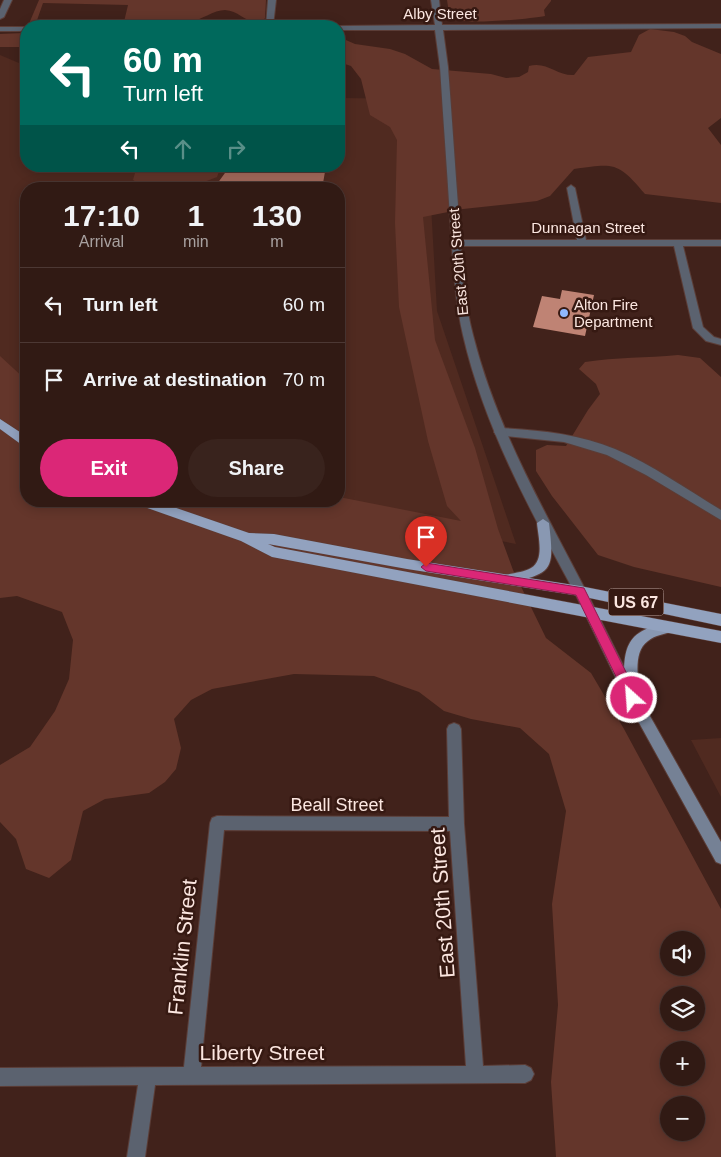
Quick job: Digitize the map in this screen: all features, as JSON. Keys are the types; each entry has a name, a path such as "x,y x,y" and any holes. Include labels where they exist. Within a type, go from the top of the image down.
{"highway":[{"path":"0,424 20,438"},
{"name":"US 67","path":"158,507 246,537 272,552 590,611 721,638"},
{"name":"US 67","path":"246,537 274,540 407,564 580,591 721,620"}],"main road":[{"path":"505,579 535,572 544,563 546,550 543,523"},
{"path":"580,591 632,698 721,857"},
{"path":"632,698 633,648 641,638 656,630 669,627"}],"street":[{"path":"0,17 8,0"},
{"path":"270,20 272,0"},
{"name":"East 20th Street","path":"436,0 440,27 456,243 464,322 479,378 500,432 543,523 580,591"},
{"name":"Alby Street","path":"345,28 721,26"},
{"path":"0,30 20,29"},
{"path":"571,188 582,242"},
{"name":"Dunnagan Street","path":"456,243 721,243"},
{"path":"678,243 698,328 710,339 721,342"},
{"path":"500,432 544,434 575,440 606,450 640,466 721,516"},
{"name":"East 20th Street","path":"454,729 457,824 475,1074"},
{"name":"Beall Street","path":"216,823 457,824"},
{"name":"Franklin Street","path":"192,1075 216,823"},
{"name":"Liberty Street","path":"0,1077 525,1074"},
{"path":"136,1157 148,1076"}],"shaded area":[{"path":"39,0 266,0 264,20 248,20 225,10 198,20 124,20 128,5 43,3 37,20 31,20"},
{"path":"447,0 551,1 544,10 545,16 514,20 465,21 456,19 449,13"},
{"path":"650,29 674,32 721,54 721,118 708,128 721,145 721,203 645,194 621,170 615,167 599,166 574,169 550,196 537,201 463,209 423,217 435,340 475,448 498,529 513,570 546,638 591,673 624,729 721,909 721,1157 556,1157 551,1082 558,1005 552,904 566,811 549,754 520,728 471,719 444,711 419,692 374,676 294,674 212,689 191,700 174,719 181,748 176,769 165,782 149,793 105,799 83,811 71,860 49,878 26,869 16,839 0,822 0,765 30,747 55,711 69,679 73,640 62,612 17,596 0,598 0,356 20,374 20,507 345,507 345,498 461,521 447,506 428,441 399,307 395,223 397,140 390,127 370,115 361,79 351,66 345,64 345,40 355,44 390,49 405,54 432,69 491,74 506,78 519,77 528,72 529,66 535,65 574,75 588,57 631,52 639,35"},
{"path":"20,33 20,47 0,47 0,34"},
{"path":"0,55 20,63 20,172 345,172 345,98 425,99 437,311 516,544 332,507 345,507 345,182 20,182 20,388 0,369"},
{"path":"219,172 217,177 204,182 136,182 133,180 135,173"},
{"path":"226,172 325,172 323,182 218,182"},
{"path":"678,355 700,358 721,377 721,587 634,567 598,555 552,496 536,471 536,450 547,445 566,446 600,394 596,384 579,369 585,362"},
{"path":"721,738 721,797 691,740"}],"building":[{"name":"Alton Fire Department","path":"562,290 594,295 585,336 533,327 542,296 560,299"}],"place":[{"name":"Alton Fire Department","path":"564,313"}],"route":[{"path":"426,567 580,591 632,698"}]}
